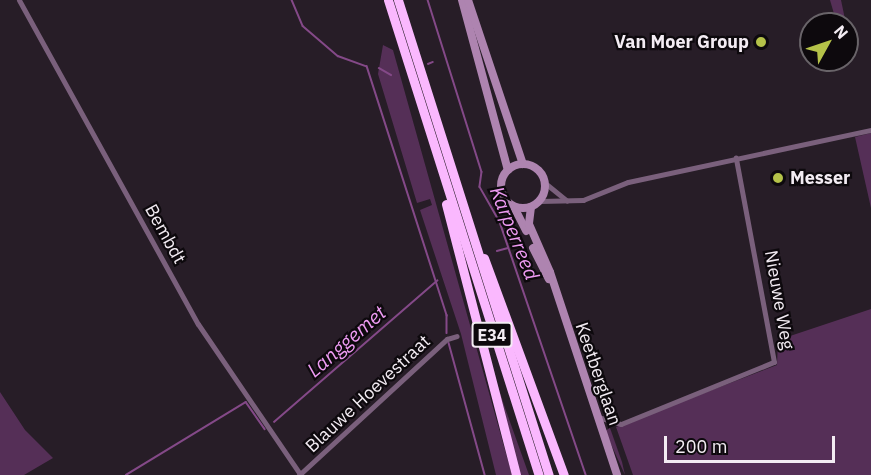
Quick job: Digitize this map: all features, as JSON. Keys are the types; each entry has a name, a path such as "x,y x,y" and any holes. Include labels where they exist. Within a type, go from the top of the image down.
{"highway":[{"name":"E34","path":"388,0 447,193 539,475"},
{"name":"E34","path":"398,0 474,246 549,475"},
{"path":"447,193 446,206 516,475"},
{"path":"474,246 485,260 564,475"}],"main road":[{"path":"462,0 508,170 501,189 514,206 531,207 540,201 545,183 537,169 523,164 508,170"},
{"path":"468,0 523,164"},
{"name":"Keetberglaan","path":"514,206 552,283"},
{"name":"Keetberglaan","path":"531,207 529,224 552,283 617,475"}],"street":[{"name":"Bembdt","path":"19,0 198,324 299,475"},
{"path":"540,201 569,202 628,182 871,130"},
{"name":"Nieuwe Weg","path":"595,414 621,424 774,362 775,346 736,158"},
{"path":"545,183 569,202"},
{"name":"Blauwe Hoevestraat","path":"299,475 447,339 458,336"}],"shaded area":[{"path":"830,0 841,0 844,12 834,12"},
{"path":"383,45 393,50 512,475 496,475 461,334 420,210 432,205 430,199 417,203 378,74"},
{"path":"871,133 871,208 855,137"},
{"path":"871,309 871,475 633,475 616,427 777,365 778,340"},
{"path":"486,349 504,405 529,475 518,475"},
{"path":"0,392 25,430 53,458 24,475 0,475"},
{"path":"610,428 622,462 625,475 605,431"}],"waterway":[{"path":"292,0 303,26 338,56 366,66"},
{"name":"Karperreed","path":"428,0 482,172 480,187 500,222 586,475"},
{"path":"428,64 433,62"},
{"path":"367,66 447,315 447,333"},
{"path":"379,68 391,75"},
{"name":"Langgemet","path":"497,251 508,248"},
{"name":"Langgemet","path":"274,422 437,281"},
{"path":"449,343 485,475"},
{"name":"Langgemet","path":"126,475 246,402 265,429"}],"place":[{"name":"Van Moer Group","path":"761,42"},
{"name":"Messer","path":"778,178"}]}
